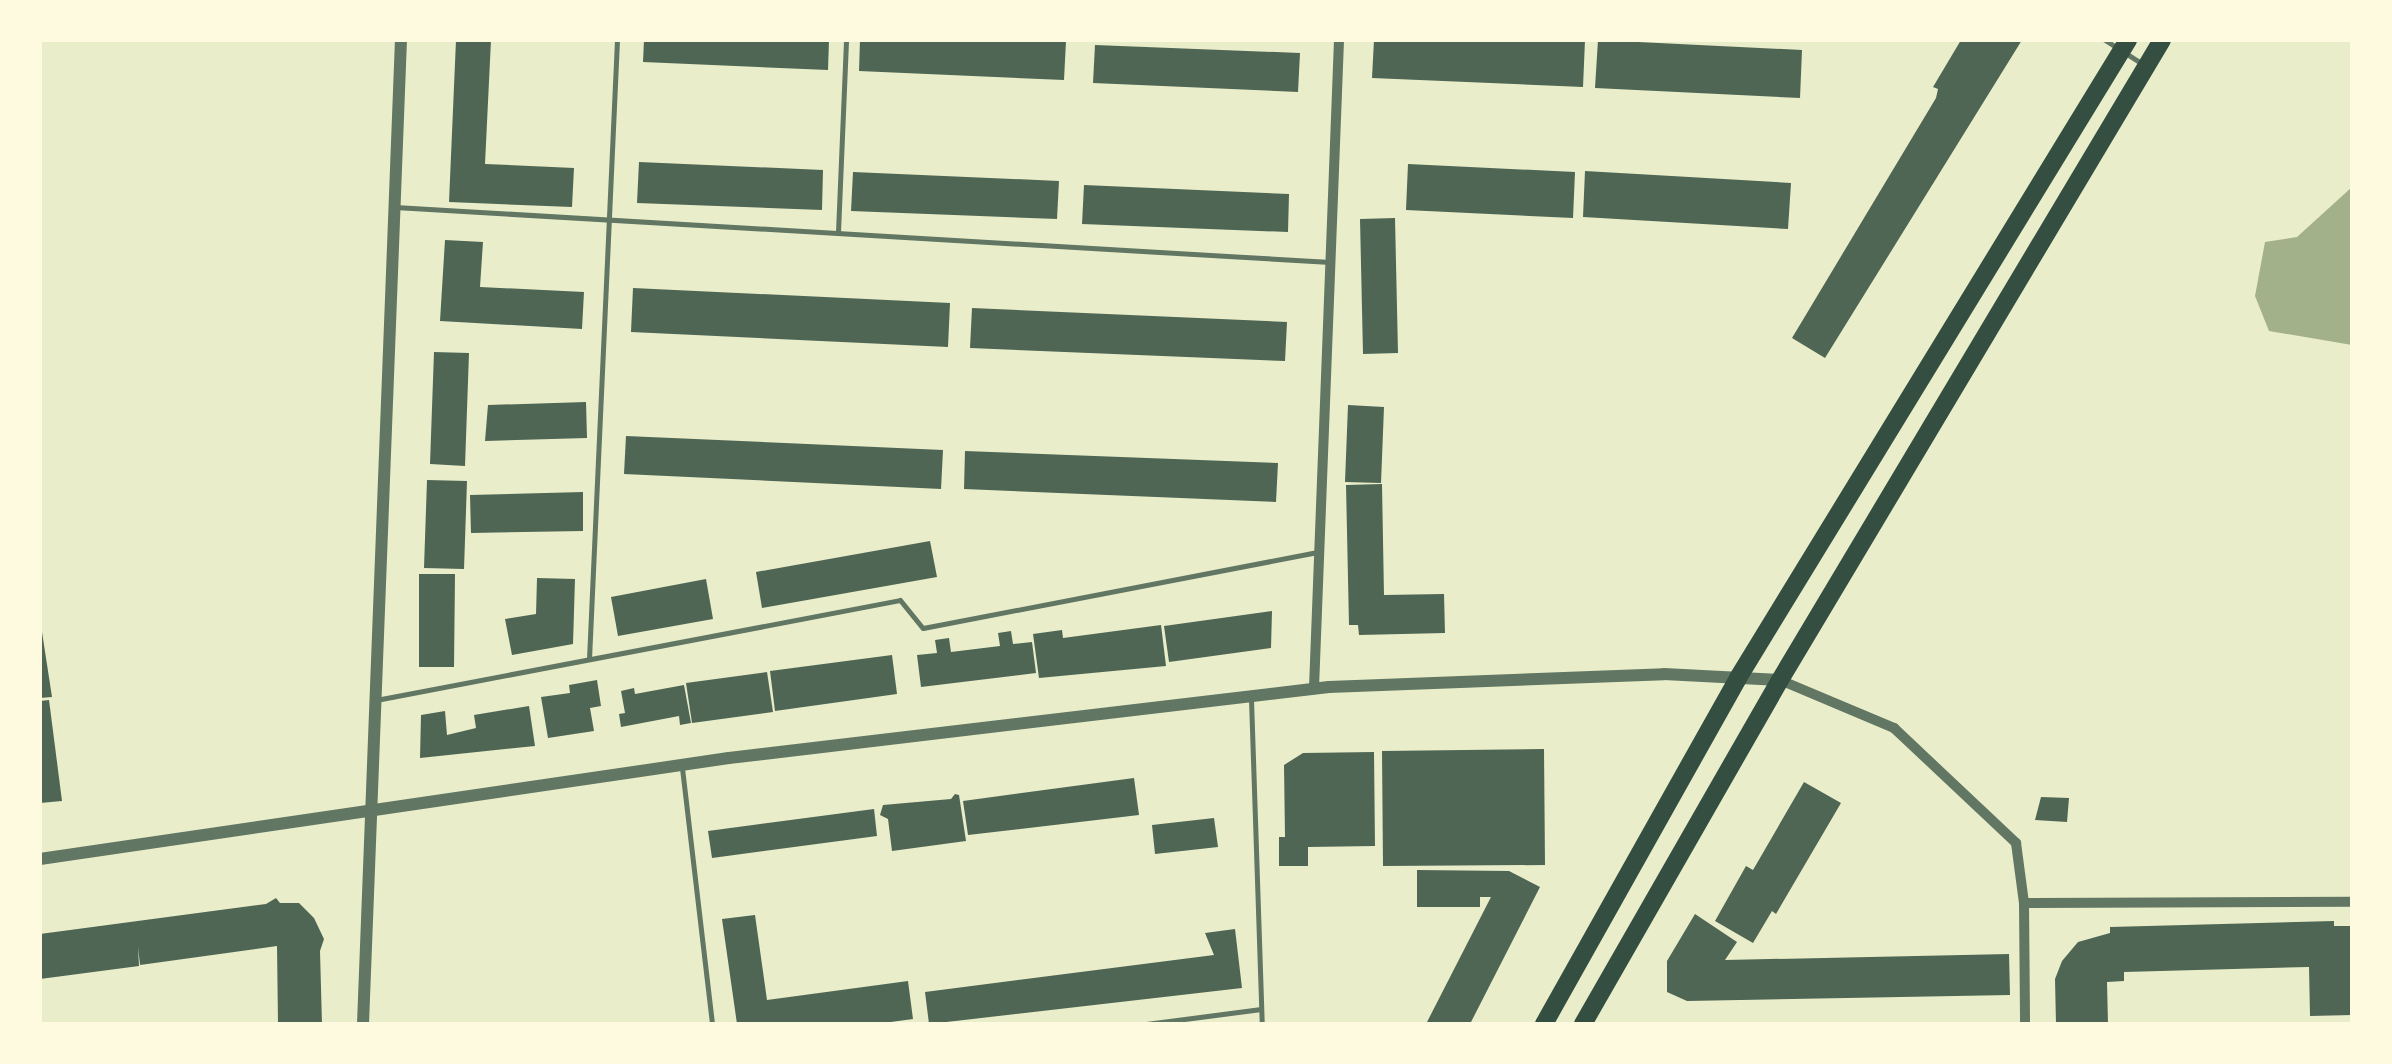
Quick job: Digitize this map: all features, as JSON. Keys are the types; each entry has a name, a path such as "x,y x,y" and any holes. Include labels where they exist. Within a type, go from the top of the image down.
{"main road":[{"path":"1583,1024 1780,680 2162,40"},
{"path":"1544,1024 1738,678 2118,43"}],"street":[{"path":"363,1024 400,40"},
{"path":"1314,688 1339,40"},
{"path":"40,859 682,765 1314,688 1664,674 1780,680 1894,728 2016,842 2024,903 2025,1024"},
{"path":"2024,903 2352,902"}],"lane":[{"path":"589,659 618,40"},
{"path":"838,233 846,40"},
{"path":"2118,43 2146,66"},
{"path":"394,207 1330,262"},
{"path":"374,700 900,600 923,628 1319,552"},
{"path":"1251,696 1262,1024"},
{"path":"682,765 712,1024"},
{"path":"1146,1024 1261,1009"}],"shaded area":[{"path":"2352,187 2352,345 2269,331 2255,296 2265,242 2297,237"}],"building":[{"path":"456,40 491,40 485,164 574,168 572,207 449,202"},
{"path":"644,40 829,40 828,70 643,62"},
{"path":"860,40 1066,41 1064,80 859,71"},
{"path":"1374,40 1585,40 1583,87 1372,78"},
{"path":"1598,40 1802,50 1800,98 1595,88"},
{"path":"1961,40 2022,40 1825,358 1792,338 1936,98 1938,89 1933,87"},
{"path":"1095,45 1300,53 1298,92 1093,83"},
{"path":"639,162 823,170 822,210 637,203"},
{"path":"1408,164 1575,172 1573,218 1406,210"},
{"path":"1585,171 1791,183 1788,229 1583,217"},
{"path":"853,172 1059,181 1057,219 851,211"},
{"path":"1084,185 1289,194 1288,232 1082,224"},
{"path":"1395,218 1398,353 1363,354 1360,219"},
{"path":"445,240 483,242 480,287 584,292 582,329 440,321"},
{"path":"633,288 950,303 948,347 631,332"},
{"path":"972,308 1287,322 1285,361 970,348"},
{"path":"434,352 469,353 465,466 430,464"},
{"path":"586,402 587,438 485,441 488,405"},
{"path":"1348,405 1384,407 1381,483 1345,482"},
{"path":"626,436 943,450 941,489 624,474"},
{"path":"965,451 1278,463 1276,502 964,489"},
{"path":"427,480 467,481 464,569 424,568"},
{"path":"1382,484 1384,595 1444,594 1445,633 1359,635 1358,625 1349,625 1346,485"},
{"path":"583,492 583,531 471,533 470,495"},
{"path":"930,541 937,577 762,608 756,572"},
{"path":"419,574 455,574 454,667 419,667"},
{"path":"537,578 575,579 573,644 512,655 505,619 536,614"},
{"path":"706,579 713,619 618,636 611,597"},
{"path":"1272,611 1271,648 1169,662 1164,626"},
{"path":"40,619 52,697 40,698"},
{"path":"1161,625 1166,666 1039,678 1033,634 1062,630 1063,638"},
{"path":"1011,631 1013,644 1032,642 1036,673 921,687 917,655 937,653 935,640 949,638 951,652 1000,646 998,633"},
{"path":"892,655 897,694 775,711 770,671"},
{"path":"767,672 773,712 692,723 686,683"},
{"path":"597,680 601,706 590,708 594,731 548,738 541,697 570,693 569,685"},
{"path":"684,685 691,723 680,725 679,716 621,727 619,714 625,713 621,691 634,688 635,694"},
{"path":"49,700 62,801 40,803 40,701"},
{"path":"529,706 535,746 420,758 421,715 445,711 447,735 476,728 474,715"},
{"path":"1544,749 1545,865 1383,866 1382,751"},
{"path":"1374,752 1375,846 1308,847 1308,866 1279,866 1279,837 1285,837 1284,765 1303,753"},
{"path":"1134,778 1139,815 968,835 963,801"},
{"path":"1804,782 1841,803 1776,914 1772,911 1753,943 1715,921 1746,866 1753,870"},
{"path":"959,795 966,841 892,851 888,819 880,815 883,805 951,799"},
{"path":"2041,797 2069,798 2067,822 2035,820"},
{"path":"874,809 877,836 712,858 708,831"},
{"path":"1214,818 1218,847 1155,854 1152,825"},
{"path":"1417,870 1509,871 1540,887 1470,1024 1426,1024 1491,897 1480,897 1480,907 1417,907"},
{"path":"276,898 280,903 299,903 314,918 324,939 320,951 322,1024 278,1024 277,946 140,965 138,947 139,966 40,979 40,934 266,904"},
{"path":"1695,914 1737,942 1725,960 2009,954 2010,995 1687,1001 1667,992 1667,961"},
{"path":"755,915 767,1000 908,981 913,1019 876,1024 737,1024 722,919"},
{"path":"2334,921 2334,926 2350,926 2352,1015 2310,1016 2309,967 2124,972 2124,981 2107,982 2108,1024 2056,1024 2055,979 2062,961 2078,942 2110,933 2110,927"},
{"path":"1235,929 1242,988 929,1024 925,992 1214,955 1205,933"}]}
